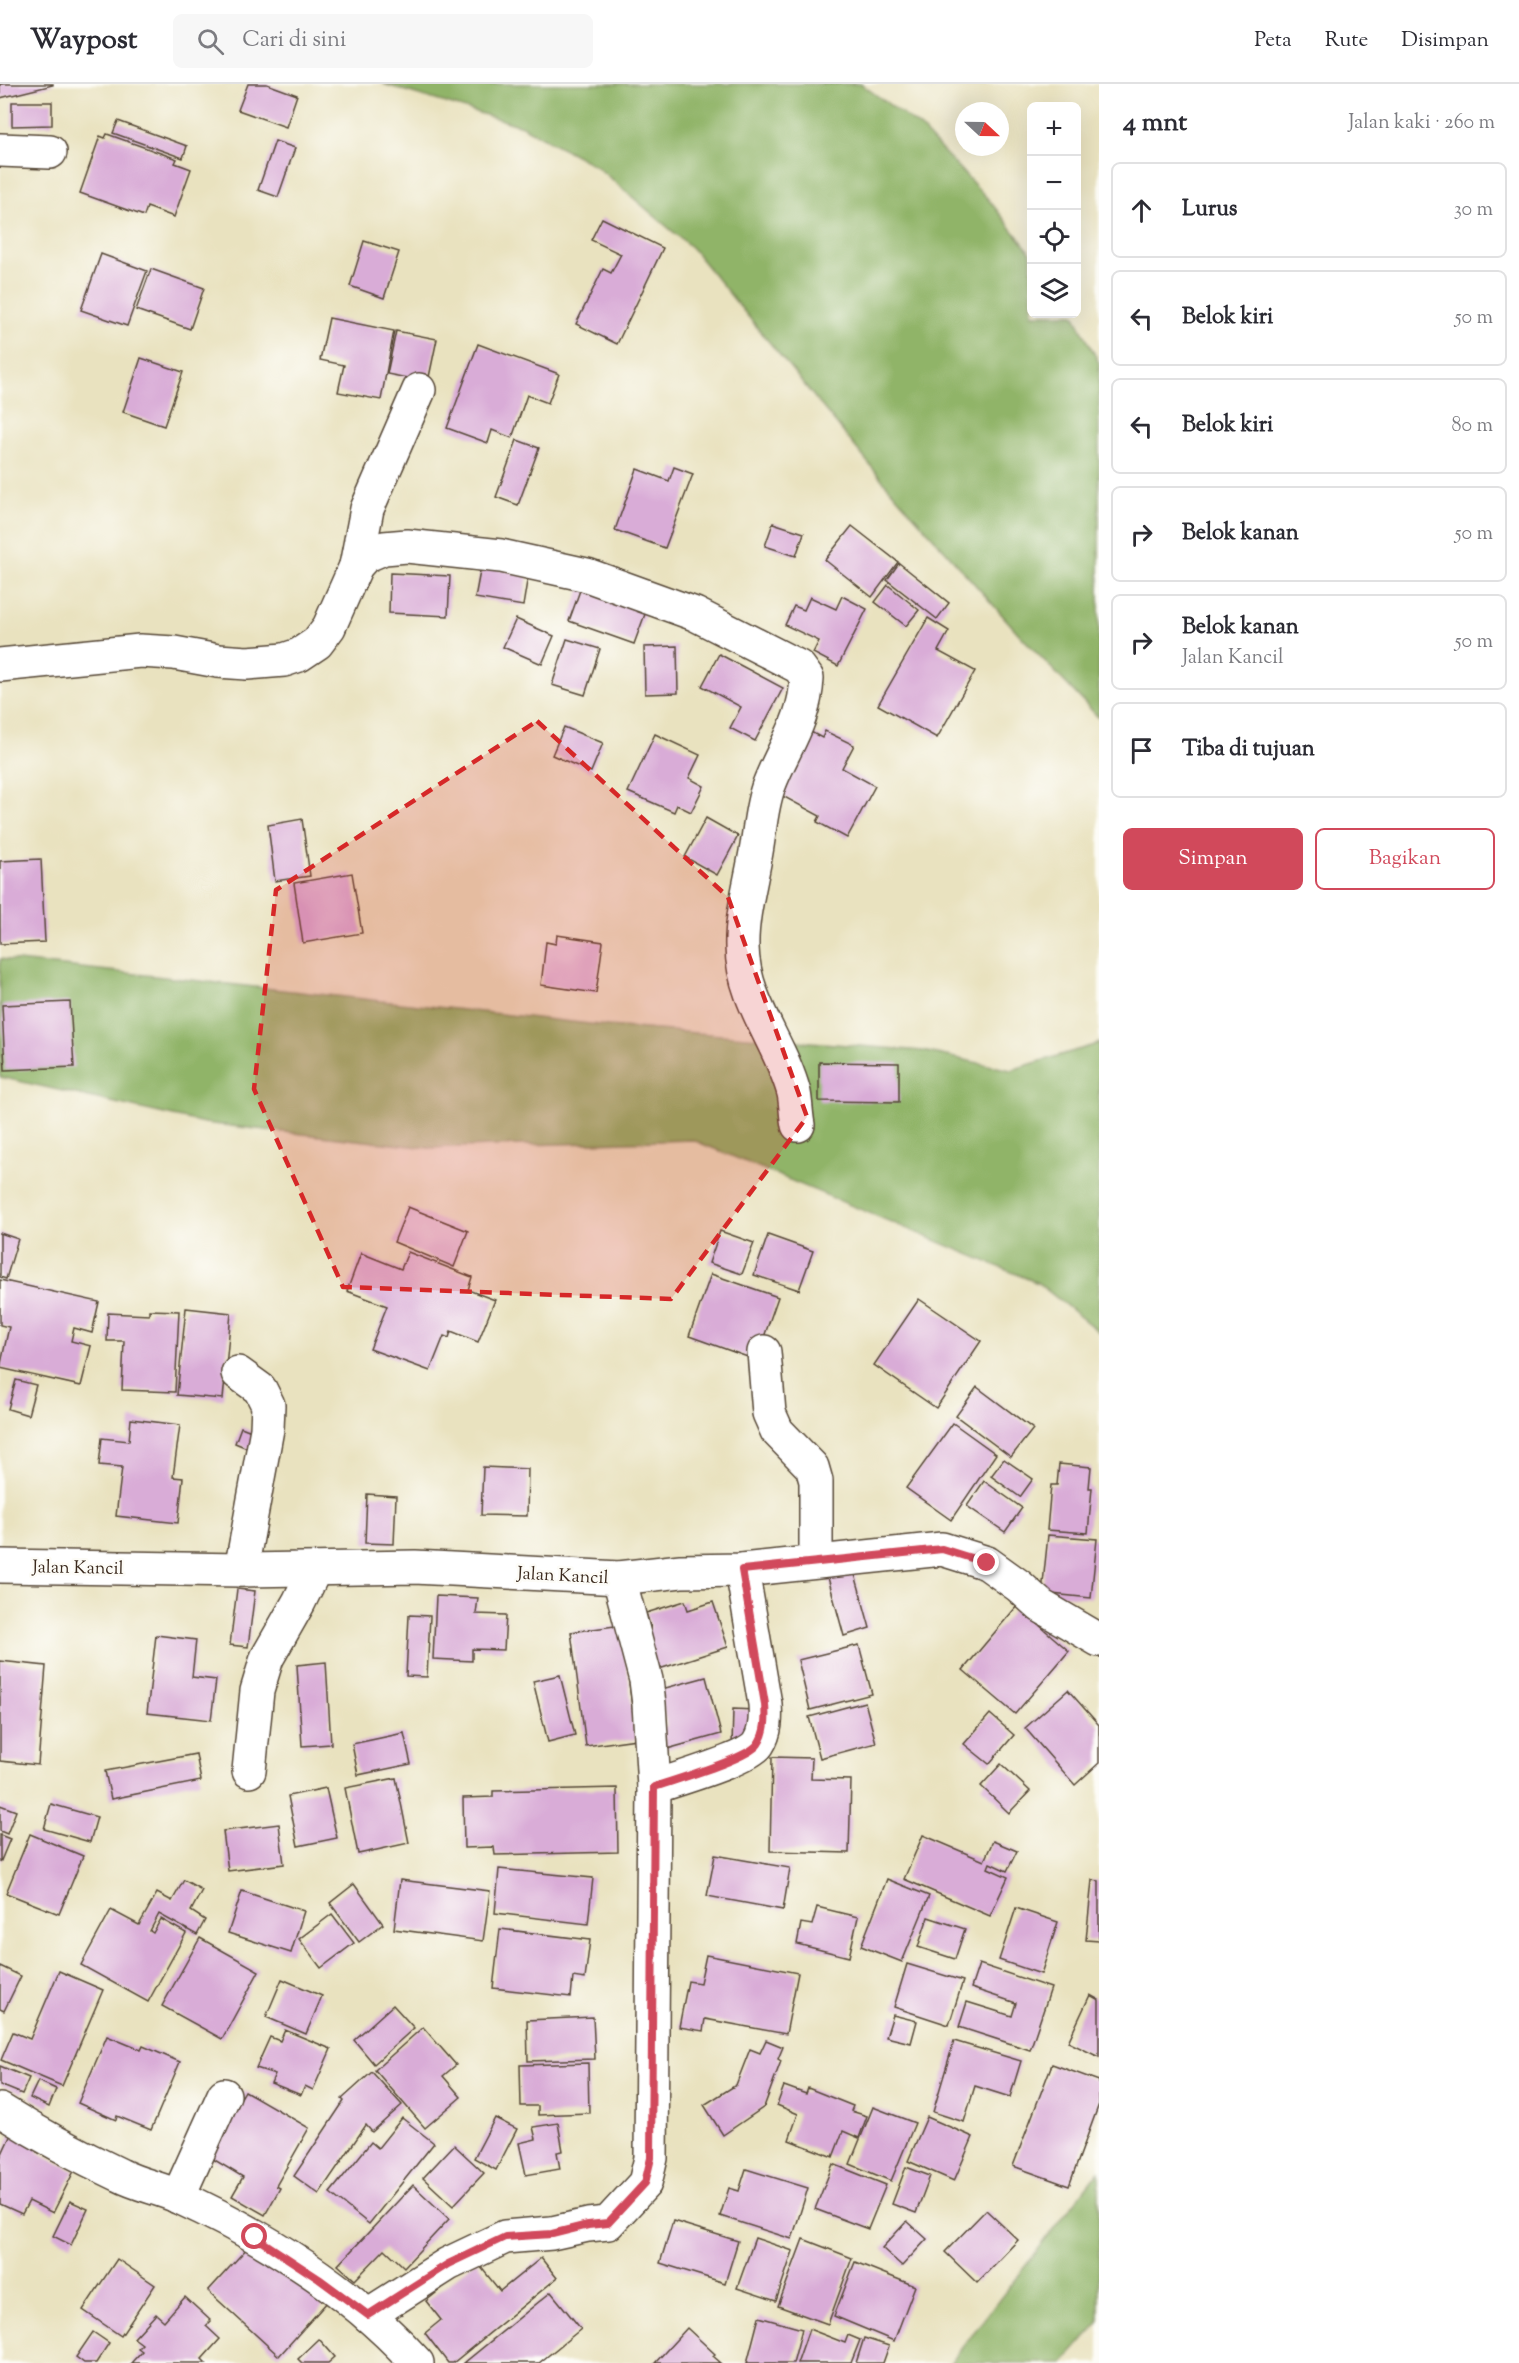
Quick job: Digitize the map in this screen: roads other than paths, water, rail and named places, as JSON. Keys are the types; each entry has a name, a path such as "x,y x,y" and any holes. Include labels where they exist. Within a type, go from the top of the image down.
{"street":[{"path":"0,150 50,152"},
{"path":"0,665 140,651 174,653 218,661 247,663 284,660 299,656 317,644 329,627 356,566 367,509 419,390"},
{"path":"356,566 365,556 375,551 407,546 501,556 587,575 695,614 799,667 807,678 806,695 799,721 769,785 763,806 742,947 750,988 760,1018 782,1059 794,1094 798,1125"},
{"path":"764,1352 768,1413 777,1431 812,1467 816,1481 816,1561"},
{"path":"238,1373 260,1389 268,1405 267,1429 241,1570"},
{"name":"Jalan Kancil","path":"0,1566 241,1570 415,1567 619,1578 681,1571 742,1570 942,1549 987,1563 1019,1586 1041,1606 1099,1640"},
{"path":"249,1771 257,1691 267,1658 315,1569"},
{"path":"654,1787 745,1755 758,1745 766,1724 765,1704 742,1570"},
{"path":"368,2315 448,2264 505,2237 552,2234 588,2225 608,2223 645,2183 651,2158 654,1787 650,1704 646,1680 619,1578"},
{"path":"178,2197 224,2095"},
{"path":"0,2110 121,2176 178,2197 255,2237 368,2315 417,2363"}]}
